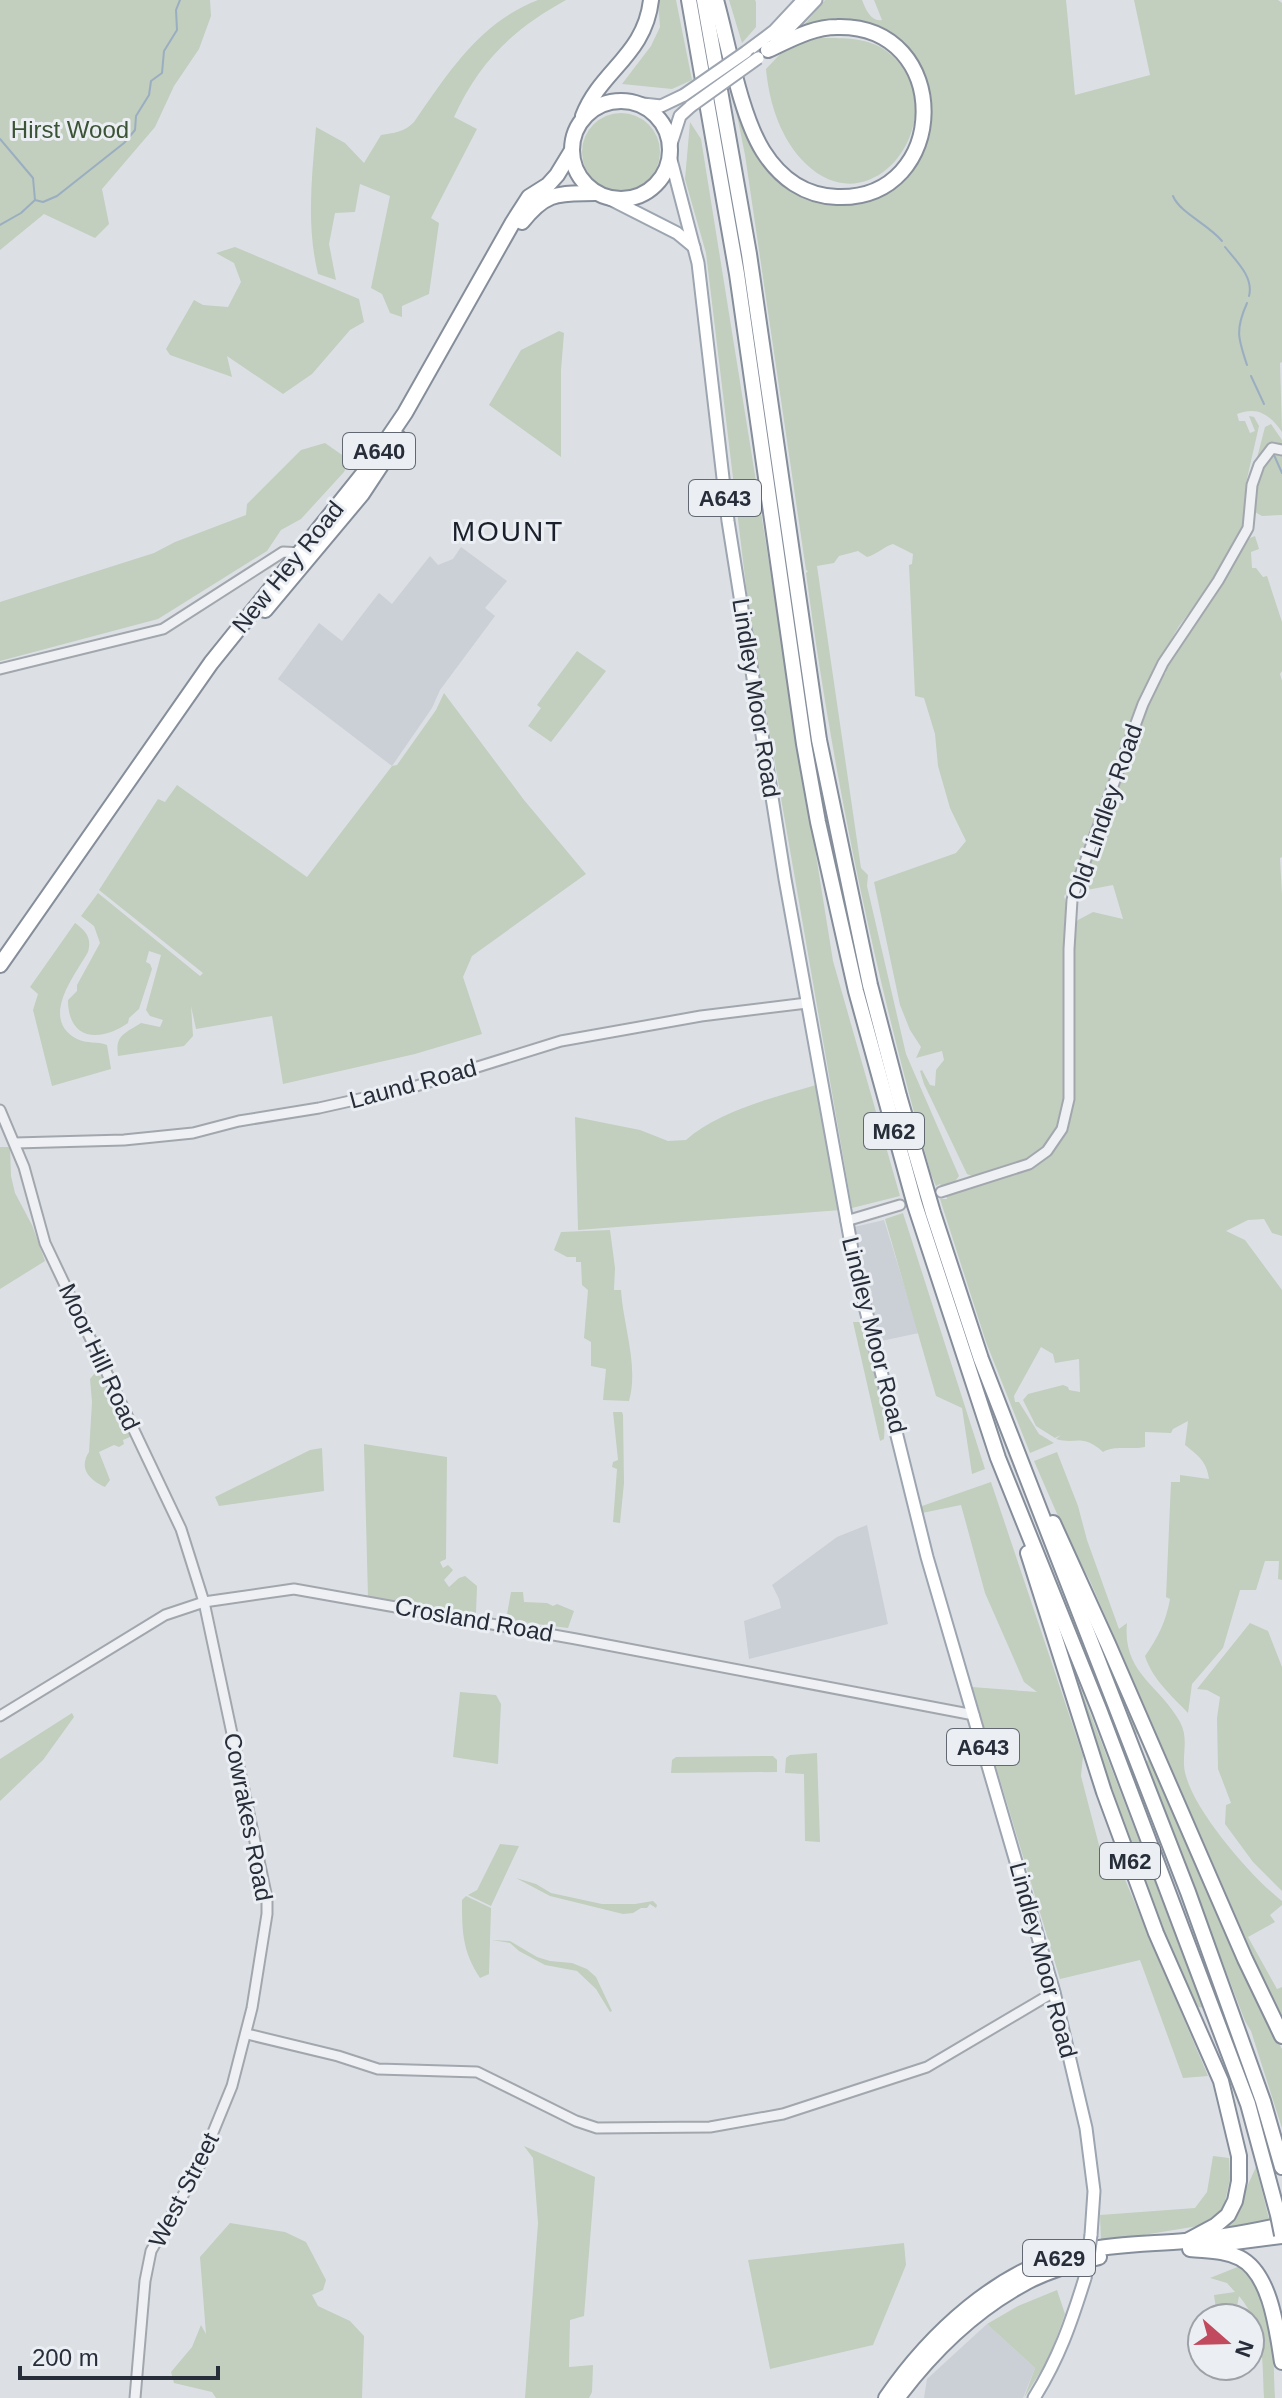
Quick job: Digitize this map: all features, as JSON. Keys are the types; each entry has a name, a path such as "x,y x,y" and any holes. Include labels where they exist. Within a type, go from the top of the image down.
{"highway":[{"path":"581,120 588,101 638,40 651,0"},
{"name":"M62","path":"689,0 732,243 789,647 818,822 856,991 915,1205 1104,1792 1156,1933 1221,2081 1239,2156 1239,2181 1228,2215 1189,2245"},
{"name":"M62","path":"704,0 749,254 816,724 870,985 899,1096 933,1213 1010,1437 1188,1892 1263,2101 1282,2167"},
{"path":"716,0 754,132 767,156 786,179 810,192 847,197 885,185 905,168 923,134 925,105 917,74 892,44 864,30 835,27 800,36 763,54"},
{"path":"581,120 596,107 608,102 634,103 651,111 667,134 670,152 666,171 657,184 634,198 610,199"},
{"name":"A640","path":"571,152 572,140 581,120"},
{"path":"571,152 580,179 595,193"},
{"name":"New Hey Road","path":"0,965 211,663 305,554 367,469 405,413 529,197 554,178 571,152"},
{"path":"554,178 571,192"},
{"name":"New Hey Road","path":"305,554 376,475 517,229 540,203 571,192 595,193"},
{"name":"A640","path":"595,193 610,199"},
{"name":"M62","path":"1010,1437 1056,1529 1245,1959 1282,2036"},
{"name":"M62","path":"998,1458 1099,1709 1248,2104 1282,2236"},
{"name":"A629","path":"886,2398 904,2373 948,2326 996,2288 1030,2269 1073,2253 1117,2245 1189,2245 1280,2220"},
{"name":"A629","path":"897,2398 953,2335 1023,2283 1051,2271 1109,2254 1282,2236"},
{"path":"1189,2245 1237,2256 1255,2270 1270,2303 1282,2362"}],"main road":[{"path":"670,152 680,116 688,101 774,31 803,0"},
{"path":"634,103 661,106 688,101 763,54 816,0"},
{"name":"Lindley Moor Road","path":"670,152 695,247 728,521 807,1003 860,1289 927,1557 1054,1992 1086,2128 1094,2191 1085,2278 1055,2365 1034,2398"},
{"path":"610,199 677,233 695,247"}],"street":[{"name":"Old Lindley Road","path":"941,1192 1029,1164 1047,1151 1062,1129 1069,1099 1068,979 1072,900 1084,861 1150,688 1168,654 1218,581 1248,528 1251,489 1264,455 1272,448 1282,450"},
{"path":"0,669 163,629 283,552 305,554"},
{"path":"276,556 288,575"},
{"name":"Laund Road","path":"15,1143 124,1140 193,1133 413,1087 561,1041 701,1016 807,1003"},
{"name":"Moor Hill Road","path":"0,1110 15,1143 45,1243 181,1529 204,1602"},
{"path":"846,1221 900,1205"},
{"name":"Crosland Road","path":"0,1716 165,1615 204,1602 274,1590 316,1591 974,1715"},
{"name":"Cowrakes Road","path":"204,1602 267,1898 247,2034"},
{"path":"247,2034 378,2069 477,2072 576,2121 597,2128 710,2127 783,2114 927,2067 1054,1992"},
{"name":"West Street","path":"135,2398 145,2281 151,2251 198,2169 232,2086 247,2034"}],"shaded area":[{"path":"461,547 507,581 485,608 495,616 440,690 432,708 392,766 278,679 319,623 342,641 379,593 392,604 430,556 438,565 453,559"},
{"path":"884,1220 919,1333 881,1341 854,1227"},
{"path":"867,1525 888,1624 749,1659 744,1621 781,1608 772,1585 837,1537"},
{"path":"987,2324 1035,2368 1023,2398 924,2398 927,2379"}],"green space":[{"name":"Hirst Wood","path":"0,0 210,0 211,16 199,49 174,86 155,127 102,189 109,224 95,238 44,214 0,250"},
{"path":"538,0 566,0 514,35 486,63 454,117 477,129 431,218 439,223 429,294 402,306 402,317 390,313 382,294 371,288 390,196 360,184 355,212 335,213 329,244 336,280 318,274 311,219 316,127 345,143 364,163 381,135 403,130 414,122 453,68 482,35 499,21"},
{"path":"658,0 676,0 692,80 672,89 622,84 651,46 660,27"},
{"path":"729,0 756,2 756,27 742,43"},
{"path":"825,0 862,0 869,14 882,20 874,0 1066,0 1075,95 1150,75 1134,0 1278,0 1282,3 1282,432 1263,414 1251,411 1237,414 1239,421 1245,421 1250,433 1255,431 1249,416 1254,417 1259,426 1246,483 1246,521 1211,584 1179,626 1148,680 1103,794 1071,889 1064,896 1067,907 1066,1106 1057,1129 1042,1150 1006,1170 974,1176 967,1174 924,1084 922,1070 930,1085 935,1086 936,1070 944,1060 942,1051 916,1058 921,1047 900,1005 874,882 956,853 966,841 950,808 938,766 935,734 924,698 915,696 909,565 912,564 913,554 893,544 867,557 858,551 839,556 834,563 817,566 861,868 868,875 867,886 906,1054 959,1176 953,1184 942,1187 940,1184 936,1186 931,1174 911,1100 874,951 843,801 817,649 745,155 731,86 751,134 813,196 895,181 929,104 921,72 872,27 842,22 799,31"},
{"path":"819,38 862,40 885,50 907,74 915,101 913,129 901,154 882,173 859,183 833,181 806,164 790,144 773,108 766,69 786,48"},
{"path":"621,113 636,116 649,124 657,137 660,152 657,167 649,180 636,188 621,191 606,188 593,180 585,167 582,152 585,137 593,124 606,116"},
{"path":"690,122 701,139 833,961 900,1196 852,1208 750,619 706,253 685,179"},
{"path":"235,247 359,299 364,322 350,330 312,374 283,394 227,356 232,377 170,355 166,349 194,300 203,305 228,307 241,282 234,263 216,253"},
{"path":"559,331 564,333 561,457 489,405 521,350"},
{"path":"1271,424 1282,440 1282,448 1267,454 1282,453 1282,515 1262,516 1253,511 1251,481 1265,427"},
{"path":"325,443 345,457 352,456 344,472 301,519 281,530 267,551 158,619 0,661 0,602 154,553 246,515 247,504 301,450"},
{"path":"1255,536 1259,549 1251,552 1252,568 1256,568 1263,577 1267,576 1282,622 1282,1236 1272,1233 1264,1219 1248,1220 1226,1231 1245,1240 1282,1290 1282,1580 1278,1579 1279,1561 1265,1561 1256,1590 1240,1590 1223,1648 1192,1684 1188,1713 1157,1680 1145,1656 1161,1629 1170,1599 1166,1597 1171,1482 1180,1482 1180,1475 1209,1479 1201,1459 1185,1445 1188,1421 1171,1433 1145,1432 1145,1447 1139,1448 1103,1452 1084,1441 1056,1439 1061,1435 1055,1438 1036,1426 1023,1400 1028,1394 1063,1385 1080,1392 1079,1359 1055,1363 1053,1354 1041,1347 1014,1396 1015,1402 1019,1402 1039,1434 1054,1443 1030,1453 986,1342 940,1199 947,1199 945,1194 1030,1167 1067,1126 1074,925 1093,912 1123,919 1113,885 1087,890 1088,886 1081,885 1144,709 1166,673 1165,669 1250,538"},
{"path":"577,651 606,671 551,742 528,726 541,708 537,705"},
{"path":"444,693 524,800 586,874 472,956 463,977 482,1034 415,1054 283,1084 272,1016 196,1029 191,1006 193,1036 184,1046 118,1056 119,1039 125,1033 141,1023 160,1027 163,1020 150,1016 146,1010 161,955 149,951 146,962 152,969 139,1009 128,1023 96,1035 79,1030 69,1013 68,1000 77,991 77,985 100,943 94,926 81,916 98,893 200,976 203,973 99,890 158,799 165,802 177,785 307,877 392,766 397,765 436,710"},
{"path":"75,923 87,935 89,947 63,997 61,1020 66,1030 77,1039 107,1045 111,1069 52,1086 33,1010 38,994 30,987"},
{"path":"816,1085 841,1210 578,1230 575,1117 640,1130 668,1141 686,1140 730,1113"},
{"path":"0,1147 10,1147 15,1193 32,1225 45,1261 0,1289"},
{"path":"903,1213 985,1469 972,1474 962,1408 936,1396 885,1219"},
{"path":"610,1230 615,1268 614,1290 621,1290 631,1360 629,1401 603,1400 606,1369 591,1366 591,1342 584,1338 588,1290 582,1285 581,1262 576,1262 576,1257 567,1257 554,1250 561,1232"},
{"path":"853,1322 861,1322 877,1382 884,1427 884,1439 880,1441"},
{"path":"95,1373 103,1378 130,1437 123,1440 124,1444 119,1447 114,1445 99,1452 110,1480 105,1487 90,1477 85,1469 92,1402 90,1379"},
{"path":"613,1412 622,1412 623,1415 624,1483 620,1523 613,1522 617,1469 612,1467 613,1462 618,1460"},
{"path":"364,1444 447,1457 446,1559 440,1562 443,1568 448,1565 453,1570 444,1580 449,1587 465,1576 477,1586 474,1615 368,1598"},
{"path":"322,1448 324,1491 219,1506 215,1497 310,1450"},
{"path":"1057,1452 1119,1629 1127,1623 1130,1654 1136,1667 1172,1709 1183,1729 1184,1769 1192,1791 1226,1843 1255,1877 1282,1901 1282,1905 1270,1915 1275,1922 1248,1937 1277,1989 1282,1987 1282,2022 1090,1581 1034,1461"},
{"path":"991,1482 1083,1756 1081,1776 1105,1868 1118,1863 1208,2076 1183,2078 1140,1960 1060,1979 972,1687 1037,1692 1024,1682 985,1593 961,1505 922,1513 922,1506"},
{"path":"511,1592 523,1592 524,1602 557,1604 574,1611 568,1628 506,1620"},
{"path":"1083,1598 1249,1985 1282,2049 1282,2128 1251,2031 1146,1762 1148,1760 1139,1733 1136,1734"},
{"path":"1250,1623 1268,1631 1282,1667 1282,1891 1253,1862 1225,1824 1226,1805 1231,1803 1218,1769 1217,1718 1220,1697 1197,1689"},
{"path":"1063,1642 1203,2008 1195,2006 1197,2021 1126,1840"},
{"path":"460,1692 496,1695 501,1704 498,1764 453,1757"},
{"path":"72,1713 74,1717 43,1760 0,1801 0,1759"},
{"path":"817,1753 820,1842 805,1841 804,1774 785,1773 786,1758 790,1755"},
{"path":"773,1756 777,1760 777,1772 671,1773 672,1760 676,1757"},
{"path":"500,1844 519,1846 491,1906 468,1895 477,1890"},
{"path":"516,1878 551,1893 602,1904 653,1901 657,1905 656,1908 650,1904 647,1908 623,1914 550,1896"},
{"path":"466,1896 491,1908 489,1974 480,1978 464,1940 462,1900"},
{"path":"492,1940 510,1941 537,1957 587,1969 596,1977 612,2011 596,1989 577,1971 545,1965 510,1943"},
{"path":"524,2146 595,2177 584,2316 570,2320 569,2367 593,2365 589,2398 525,2398 538,2223 533,2158"},
{"path":"1213,2156 1229,2158 1230,2179 1223,2210 1198,2226 1101,2242 1100,2215 1195,2208 1207,2192"},
{"path":"1245,2159 1246,2189 1256,2167 1270,2223 1210,2234 1216,2229"},
{"path":"230,2223 285,2232 306,2242 326,2280 323,2290 312,2295 318,2306 350,2321 364,2336 362,2398 216,2398 212,2392 174,2383 171,2372 192,2347 201,2325 206,2334 200,2257"},
{"path":"904,2243 906,2265 873,2345 770,2369 748,2260"},
{"path":"1240,2266 1263,2302 1243,2302 1239,2296 1238,2302 1215,2302 1214,2295 1235,2292 1227,2283 1210,2278"},
{"path":"1057,2290 1065,2314 1049,2358 1024,2398 1035,2368 987,2324 1018,2306"},
{"path":"1266,2309 1273,2344 1275,2398 1264,2398"}],"waterway":[{"path":"0,225 21,213 35,200 43,202 57,196 124,143 135,130 136,116 149,95 151,81 162,73 164,51 177,30 176,10 180,0"},
{"path":"0,139 33,178 35,200"},
{"path":"1173,196 1182,208 1222,241"},
{"path":"1225,247 1247,276 1249,296"},
{"path":"1247,303 1239,334 1247,365"},
{"path":"1251,376 1264,404"},
{"path":"1274,455 1282,473"}],"district":[{"name":"MOUNT","path":"508,531"}]}
